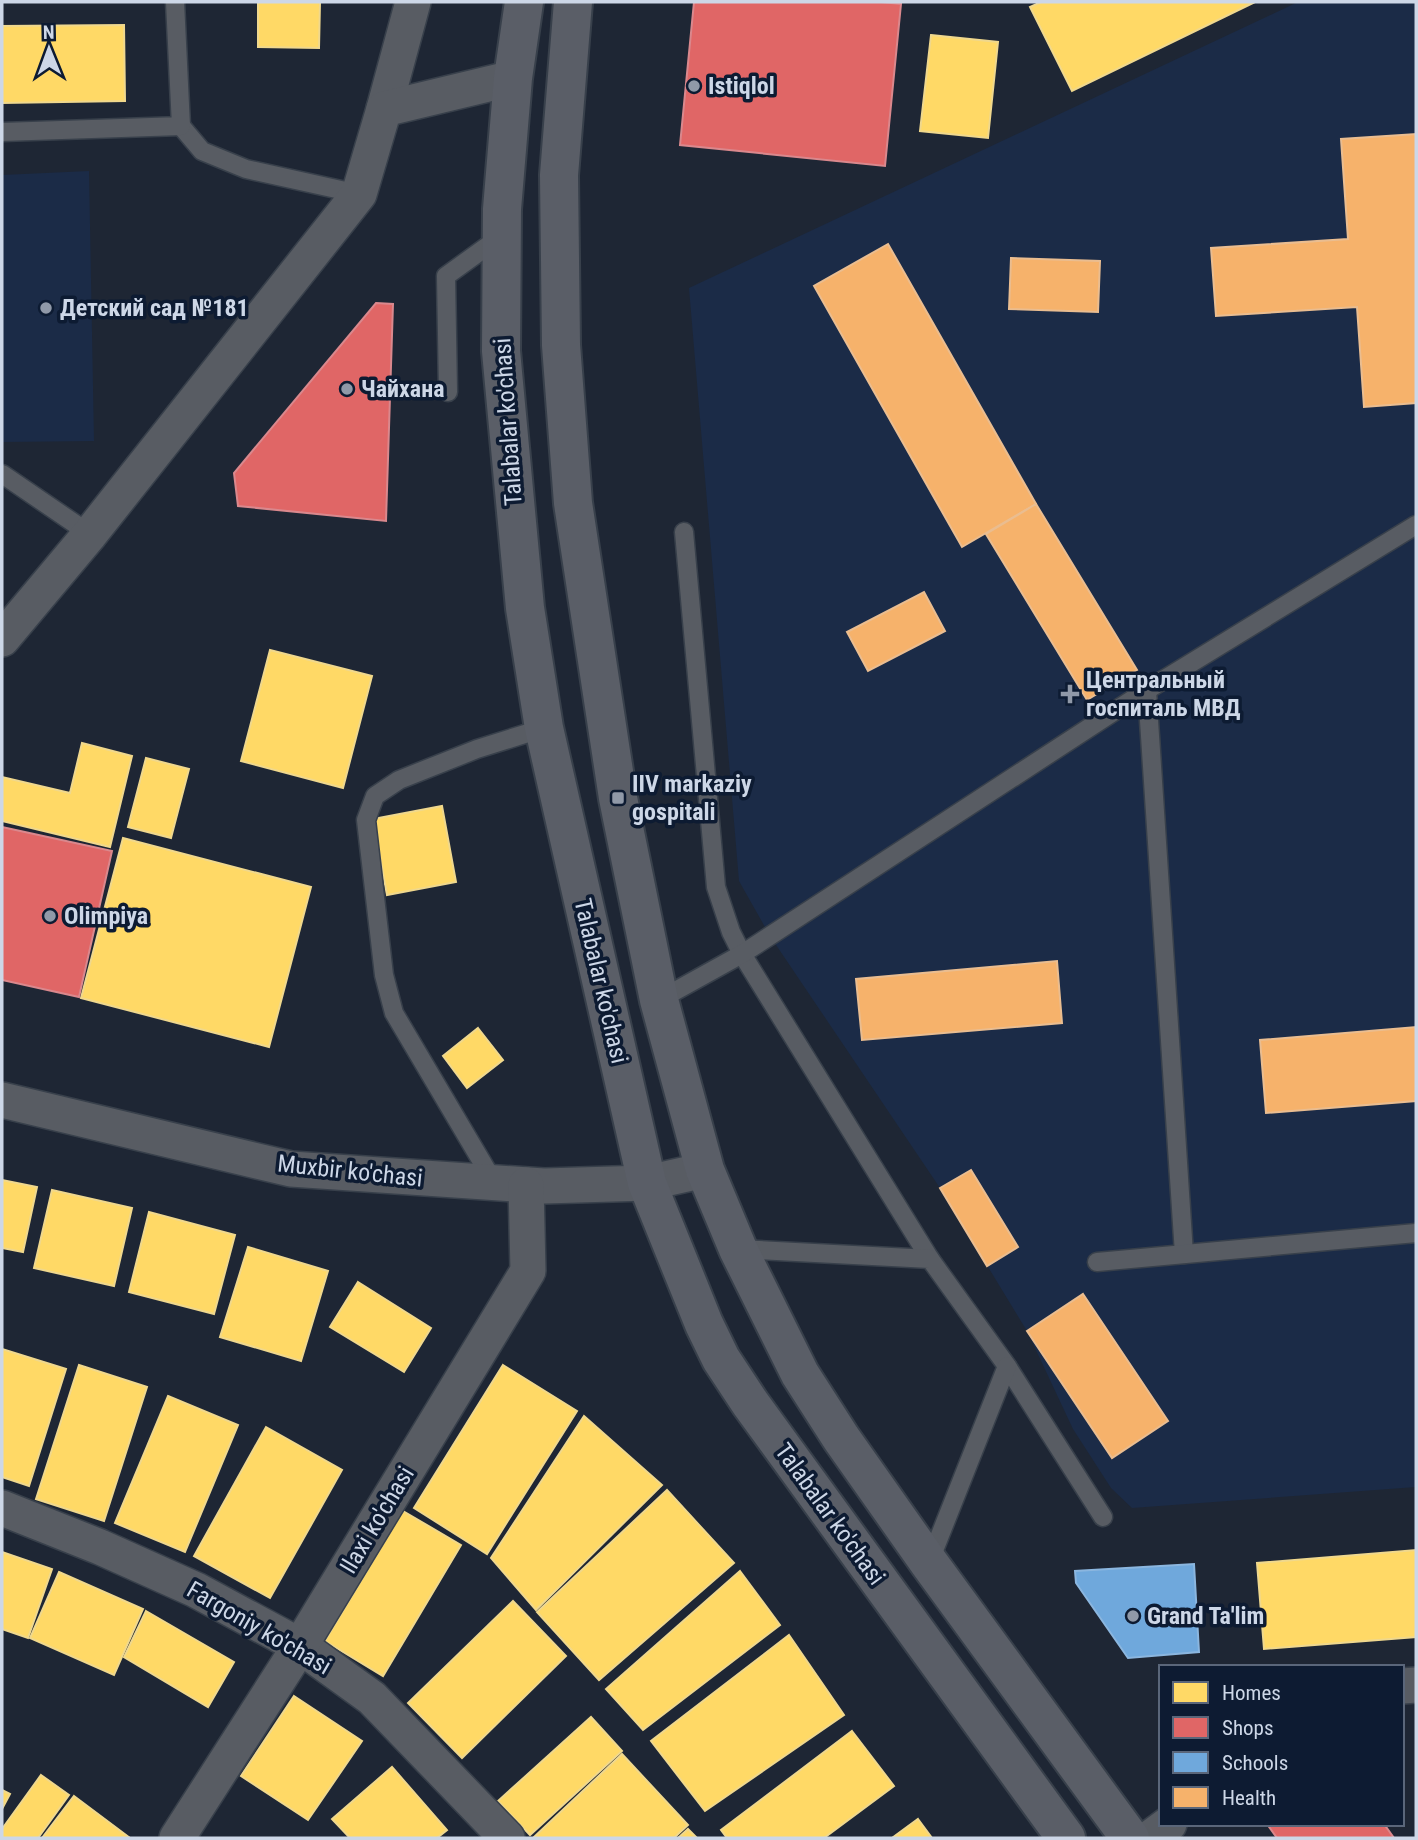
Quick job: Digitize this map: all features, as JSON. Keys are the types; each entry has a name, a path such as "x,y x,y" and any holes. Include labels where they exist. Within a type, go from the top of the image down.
{"main road":[{"name":"Talabalar ko'chasi","path":"524,2 513,78 502,209 502,364 524,608 544,728 647,1183 704,1324 721,1359 758,1414 1066,1838"},
{"path":"573,2 559,175 561,345 573,503 618,798 659,1000 705,1170 738,1249 800,1374 841,1438 929,1563 1130,1838"}],"street":[{"path":"2,639 90,534 359,194 412,2"},
{"path":"384,109 513,78"},
{"name":"Muxbir ko'chasi","path":"2,1100 291,1169 510,1185 647,1183 705,1170"},
{"name":"Ilaxi ko'chasi","path":"177,1838 300,1646 528,1271 510,1185"},
{"name":"Fargoniy ko'chasi","path":"2,1508 196,1590 300,1646 372,1698 507,1838"},
{"path":"1150,1838 1165,1826"}],"lane":[{"path":"175,2 181,125 202,151 246,169 359,194"},
{"path":"2,132 181,125"},
{"path":"448,392 446,276 502,235"},
{"path":"2,474 90,534"},
{"path":"659,1000 742,954 1147,691 1416,526"},
{"path":"684,532 716,887 731,932 930,1259 1007,1366 1103,1517"},
{"path":"1147,691 1184,1254"},
{"path":"510,1185 394,1013 384,975 366,820 375,796 399,780 477,749 544,728"},
{"path":"1097,1262 1416,1233"},
{"path":"738,1249 930,1259"},
{"path":"929,1563 1007,1366"}],"shaded area":[{"name":"Центральный госпиталь МВД","path":"1298,2 1416,2 1416,1487 1132,1508 1111,1488 1073,1429 1027,1331 940,1188 770,936 739,881 689,288"},
{"name":"Детский сад №181","path":"89,171 94,441 2,442 2,175"}],"building: Homes":[{"path":"258,2 320,2 319,48 258,47"},
{"path":"1041,2 1255,2 1072,91 1030,7"},
{"path":"124,25 125,101 2,103 2,26"},
{"path":"931,35 998,42 988,138 920,131"},
{"path":"270,650 372,676 343,788 241,761"},
{"path":"82,743 132,756 110,847 2,821 2,777 70,793"},
{"path":"146,758 189,769 171,838 128,827"},
{"path":"442,806 456,882 387,895 373,819"},
{"path":"123,838 311,887 269,1047 81,998"},
{"path":"478,1028 503,1060 467,1088 443,1056"},
{"path":"2,1180 37,1187 23,1252 2,1248"},
{"path":"52,1190 132,1208 114,1286 34,1268"},
{"path":"149,1212 235,1235 214,1314 129,1292"},
{"path":"248,1247 328,1271 301,1361 220,1337"},
{"path":"358,1282 431,1328 404,1372 330,1327"},
{"path":"2,1349 66,1369 29,1486 2,1477"},
{"path":"79,1365 147,1387 104,1521 36,1499"},
{"path":"503,1365 577,1411 487,1554 414,1508"},
{"path":"168,1396 238,1425 185,1552 115,1523"},
{"path":"584,1416 662,1485 536,1610 491,1558"},
{"path":"266,1427 342,1470 270,1598 194,1556"},
{"path":"667,1490 734,1563 599,1680 537,1612"},
{"path":"403,1511 461,1545 383,1676 325,1641"},
{"path":"1416,1550 1416,1637 1264,1649 1257,1563"},
{"path":"2,1552 52,1569 28,1638 2,1629"},
{"path":"740,1571 780,1625 643,1730 606,1689"},
{"path":"59,1572 143,1609 114,1675 30,1638"},
{"path":"513,1601 566,1656 462,1758 408,1703"},
{"path":"146,1611 234,1662 208,1707 124,1657"},
{"path":"789,1635 844,1715 705,1811 651,1741"},
{"path":"294,1696 362,1741 308,1820 241,1776"},
{"path":"591,1717 622,1751 530,1835 498,1801"},
{"path":"852,1731 894,1786 824,1838 727,1838 721,1830"},
{"path":"622,1754 688,1825 674,1838 533,1838"},
{"path":"392,1767 447,1830 437,1838 350,1838 332,1819"},
{"path":"41,1775 69,1795 38,1838 2,1838 2,1829"},
{"path":"2,1790 10,1794 2,1809"},
{"path":"74,1796 130,1838 42,1838"},
{"path":"918,1819 932,1838 892,1838"},
{"path":"688,1829 697,1838 678,1838"}],"building: Shops":[{"path":"694,2 901,4 885,166 680,145"},
{"name":"Чайхана","path":"376,303 393,304 386,521 238,506 234,473"},
{"name":"Olimpiya","path":"2,827 112,851 79,997 2,980"},
{"path":"1268,1826 1385,1826 1394,1838 1277,1838"}],"building: Schools":[{"path":"1194,1564 1199,1652 1128,1658 1076,1583 1075,1571"}],"building: Health":[{"path":"1416,134 1416,403 1364,407 1357,307 1216,316 1211,248 1348,239 1341,139"},
{"path":"888,244 1036,504 962,547 814,286"},
{"path":"1011,258 1100,261 1098,312 1009,309"},
{"path":"1036,504 1137,670 1087,700 986,534"},
{"path":"924,592 945,631 868,671 847,632"},
{"path":"1057,961 1062,1023 862,1040 856,979"},
{"path":"1416,1027 1416,1101 1266,1113 1260,1040"},
{"path":"971,1170 1018,1247 987,1266 940,1188"},
{"path":"1083,1294 1168,1421 1112,1458 1027,1331"}],"place":[{"name":"Istiqlol","path":"694,86"},
{"name":"Детский сад №181","path":"46,308"},
{"name":"Чайхана","path":"347,389"},
{"name":"Центральный госпиталь МВД","path":"1070,694"},
{"name":"IIV markaziy gospitali","path":"618,798"},
{"name":"Olimpiya","path":"50,916"},
{"name":"Grand Ta'lim","path":"1133,1616"}]}
